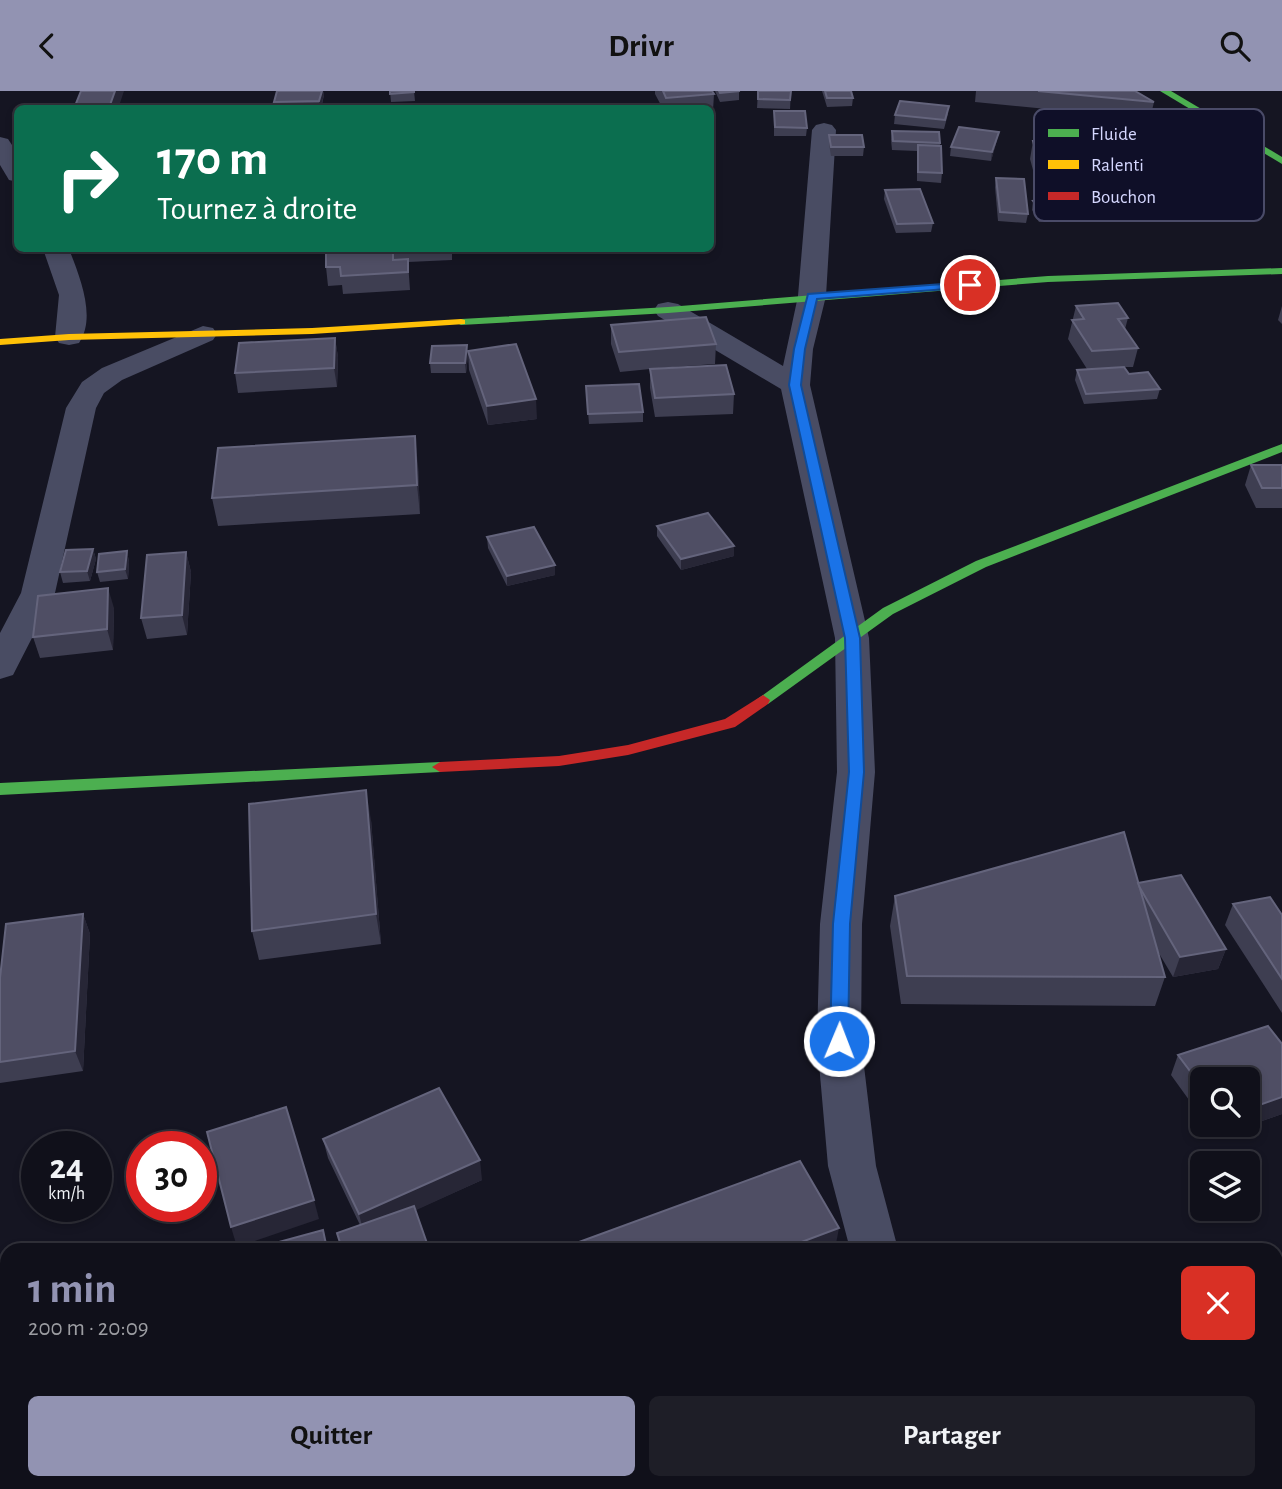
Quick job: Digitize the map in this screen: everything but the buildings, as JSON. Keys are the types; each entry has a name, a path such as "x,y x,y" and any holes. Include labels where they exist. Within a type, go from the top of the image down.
{"street":[{"path":"1165,91 1195,109"},
{"path":"1189,91 1211,99"},
{"path":"824,130 812,296 799,349 795,385 852,638 856,772 841,924 839,1041 852,1166 872,1243"},
{"path":"0,144 14,169"},
{"path":"1264,150 1282,161"},
{"path":"57,252 73,295 69,337"},
{"path":"0,342 69,337 312,331 668,310 812,296 1048,279 1282,271"},
{"path":"668,310 795,385"},
{"path":"0,667 38,593 81,408 92,388 112,374 203,334"},
{"path":"0,789 559,761 628,750 730,723 888,611 981,565 1282,447"}],"traffic: fast":[{"path":"1165,91 1195,109"},
{"path":"1264,150 1282,161"},
{"path":"461,322 668,310 1048,279 1282,271"},
{"path":"763,700 888,611 981,564 1282,448"},
{"path":"0,789 440,767"}],"traffic: slow":[{"path":"0,342 69,337 312,331 461,322"}],"traffic: jam":[{"path":"440,767 559,761 628,750 730,723 763,700"}],"route":[{"path":"839,1041 841,924 856,772 852,638 795,385 799,349 812,296 970,285"}]}
